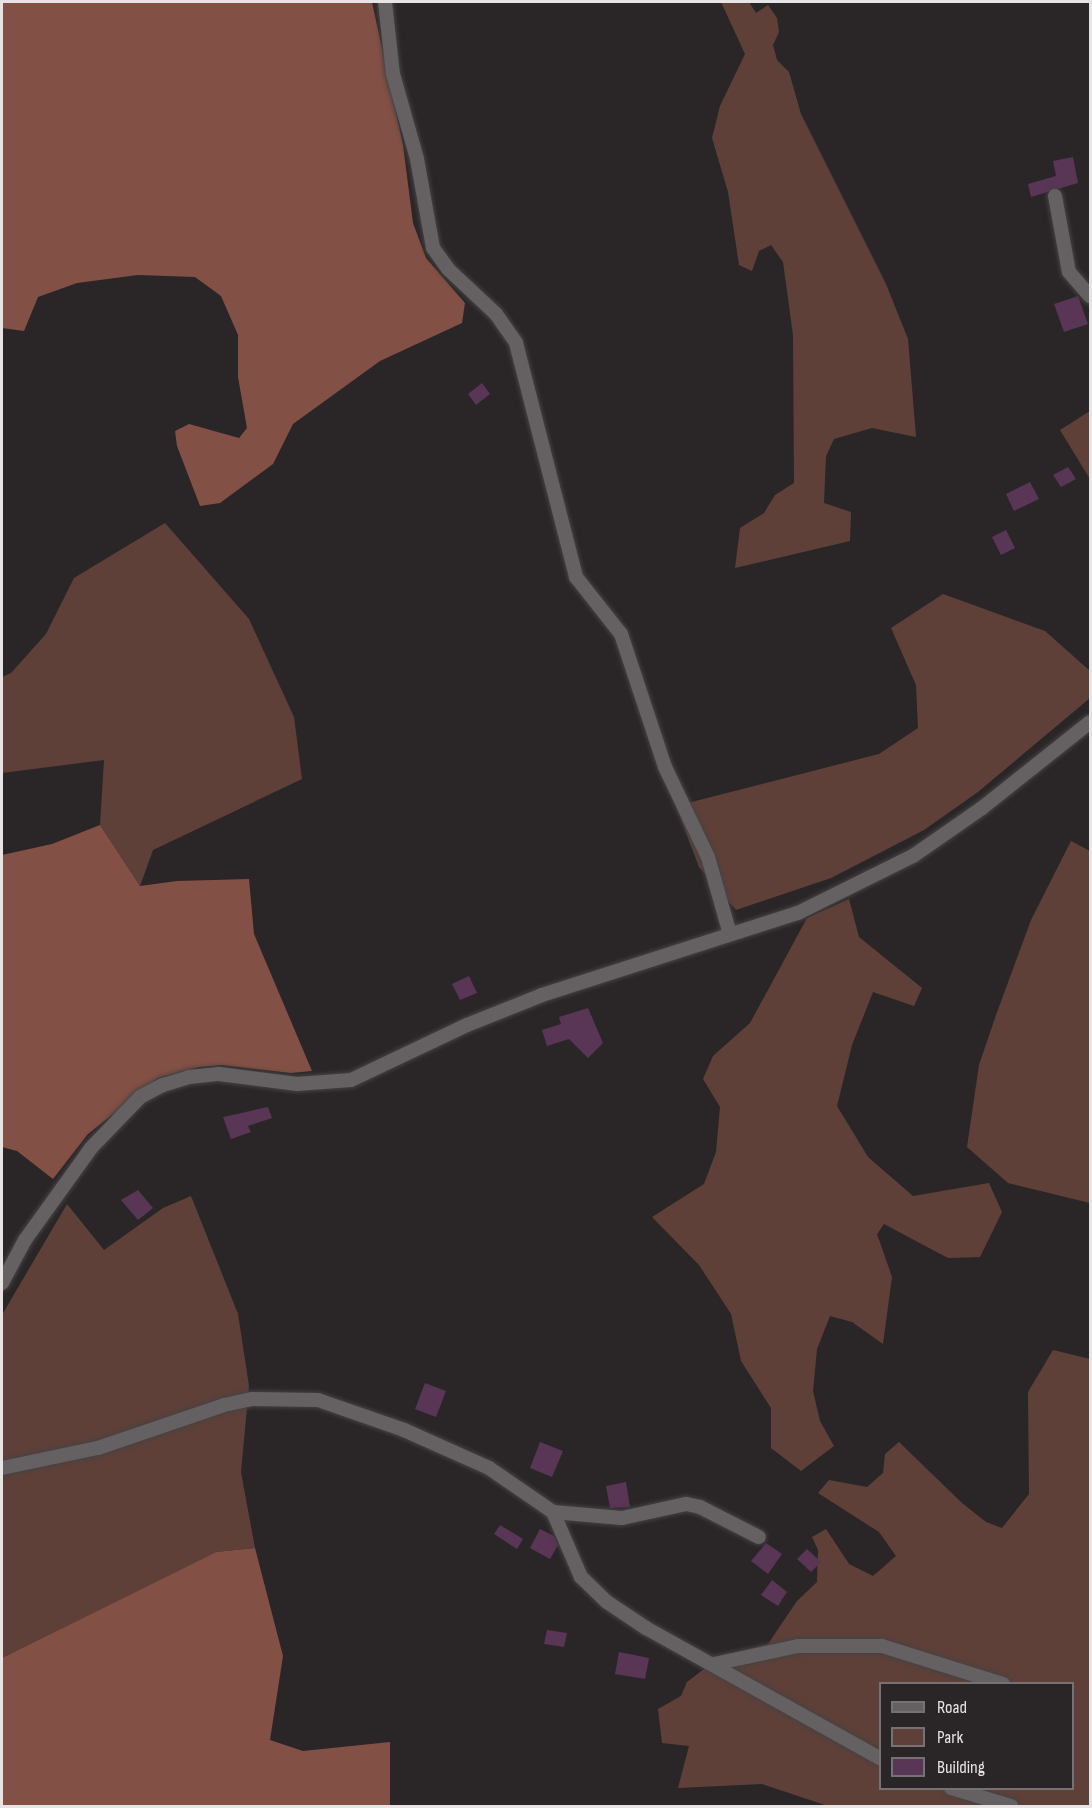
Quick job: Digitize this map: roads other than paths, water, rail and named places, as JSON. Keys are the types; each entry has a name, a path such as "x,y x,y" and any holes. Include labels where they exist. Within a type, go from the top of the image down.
{"street":[{"path":"385,2 393,74 417,159 432,248 448,269 496,314 516,343 576,577 621,634 665,767 708,857 730,934"},
{"path":"1056,196 1069,272 1075,283 1090,296"},
{"path":"2,1283 25,1240 91,1148 140,1097 163,1085 189,1077 219,1074 297,1084 351,1080 467,1025 542,995 798,913 913,856 982,808 1090,722"},
{"path":"2,1468 98,1448 224,1405 252,1399 318,1400 404,1430 489,1468 553,1512 622,1518 686,1504 759,1537"},
{"path":"553,1512 581,1577 601,1596 646,1628 879,1757"},
{"path":"714,1664 798,1646 882,1646 1000,1682"},
{"path":"958,1790 1011,1806"}]}
